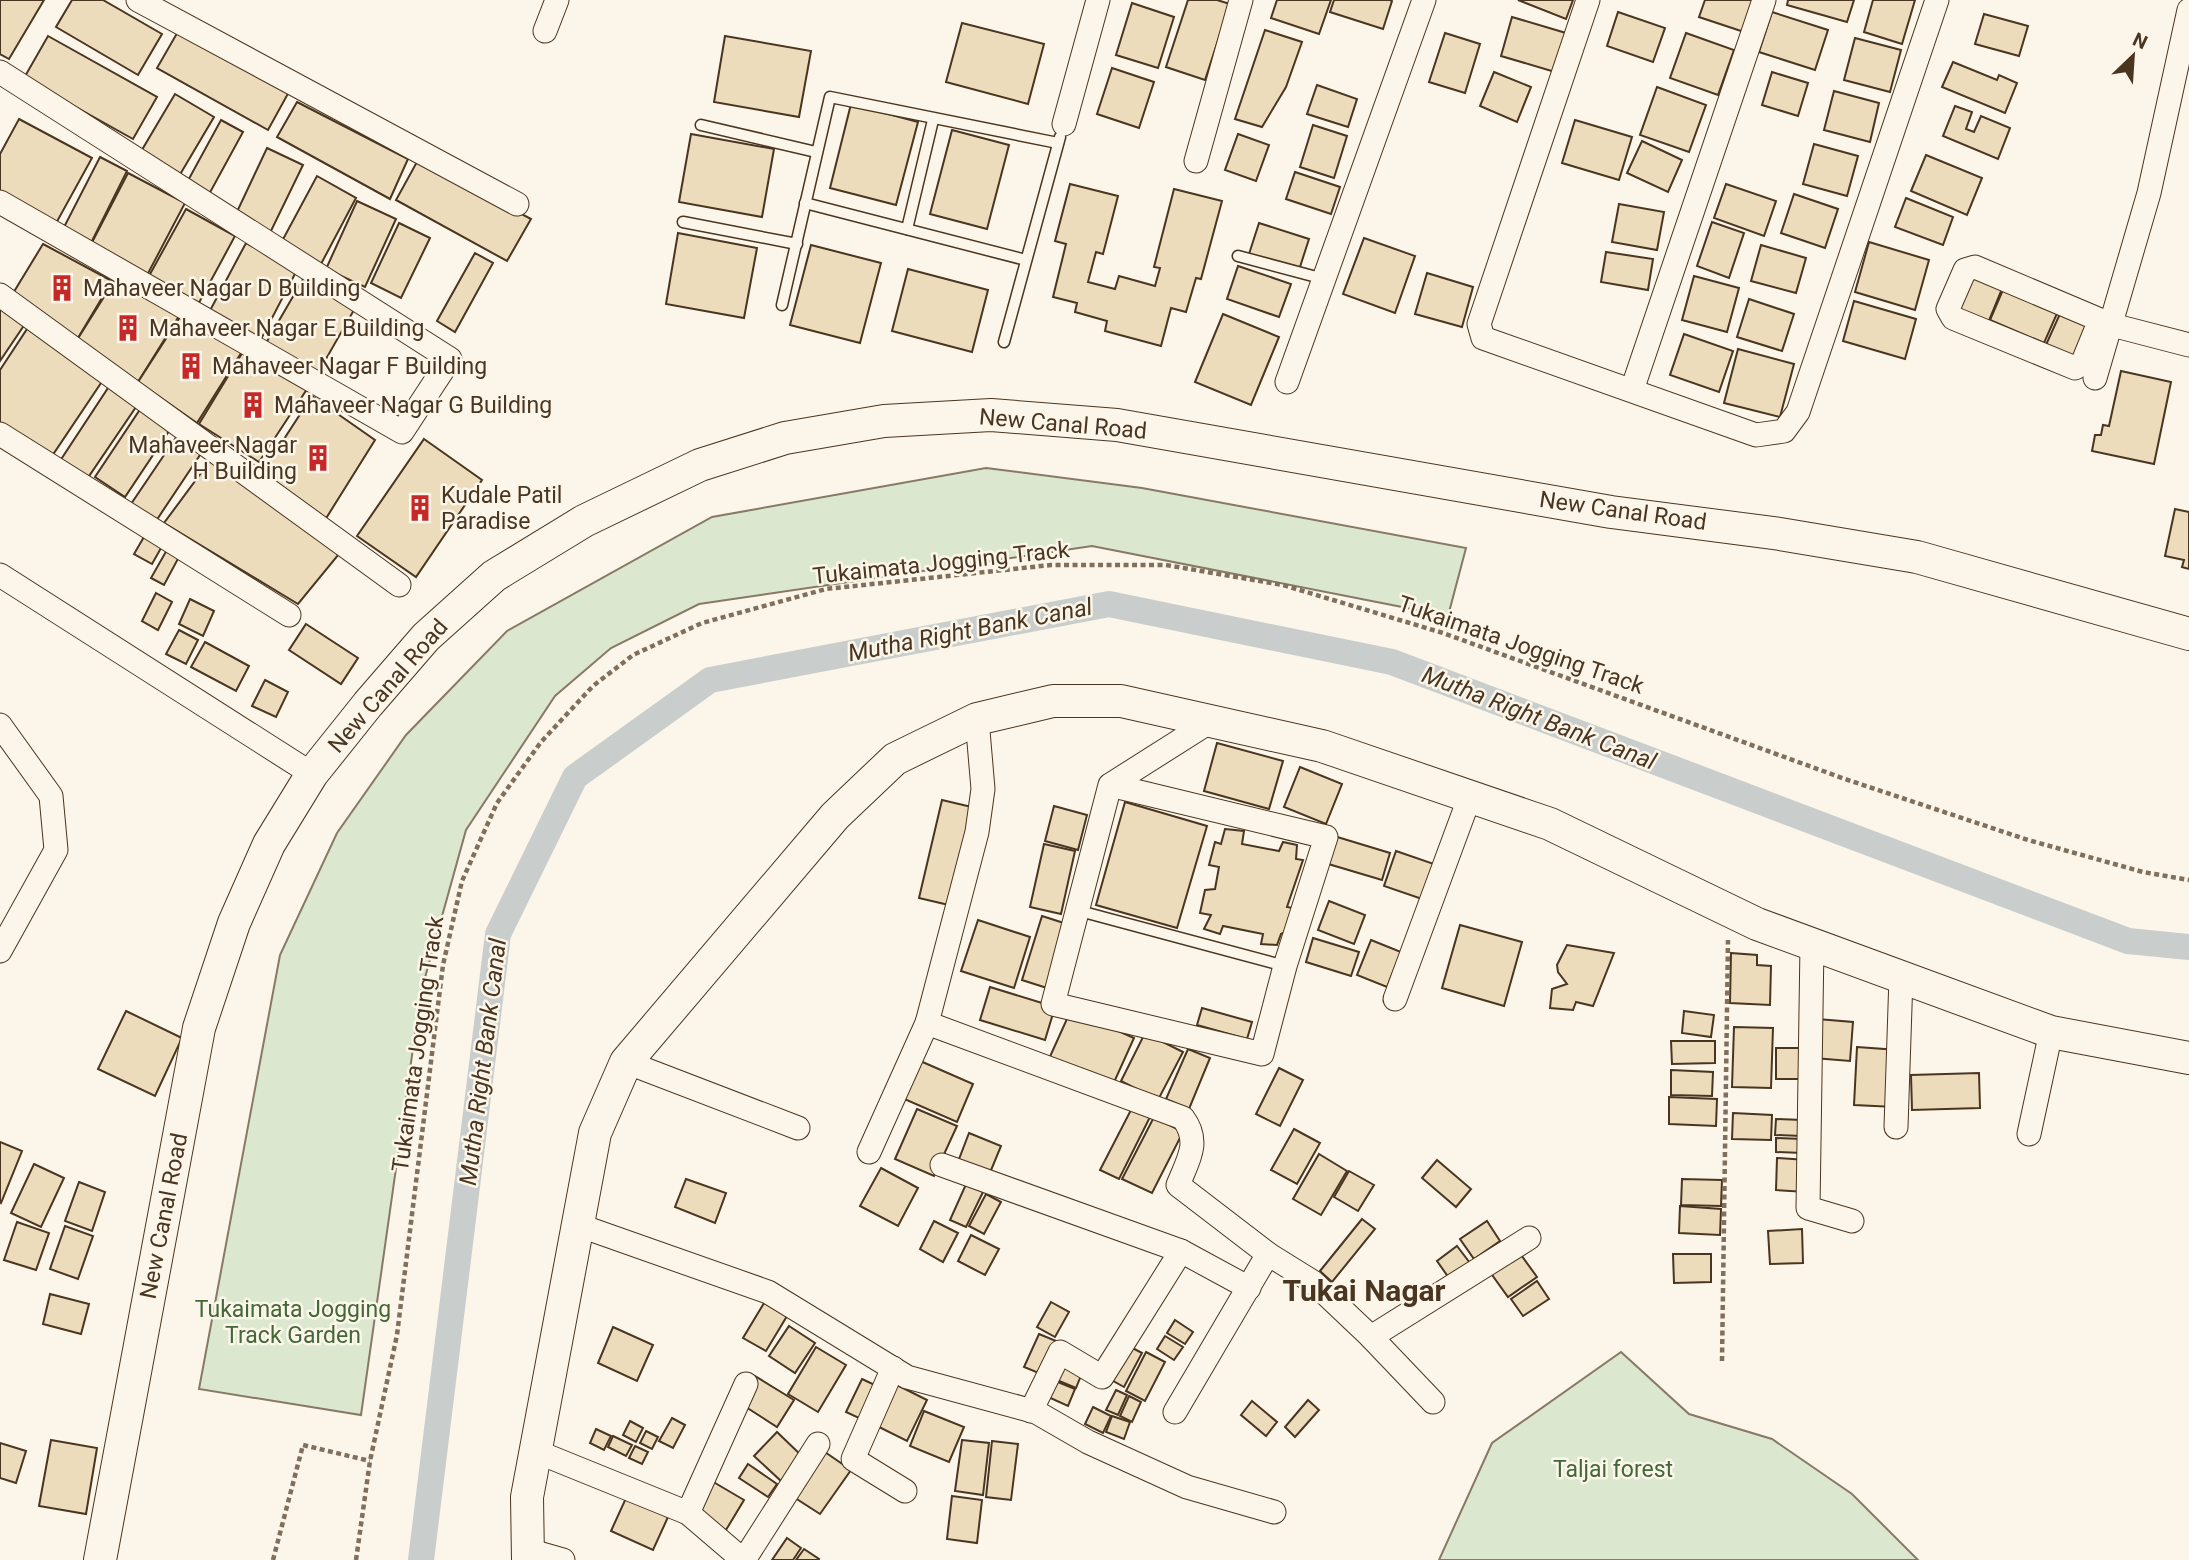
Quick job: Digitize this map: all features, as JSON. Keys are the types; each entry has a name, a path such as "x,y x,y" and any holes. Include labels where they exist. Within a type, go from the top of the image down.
{"street":[{"path":"138,0 517,204"},
{"path":"545,31 557,0"},
{"path":"1061,133 1098,0"},
{"path":"1196,161 1241,0"},
{"path":"1287,382 1424,0"},
{"path":"1588,0 1479,324 1483,338 1756,435 1784,431 1798,412 1937,0"},
{"path":"1632,390 1763,0"},
{"path":"2095,378 2106,323 2150,193 2189,8 2169,0"},
{"path":"0,72 450,359 402,432 0,202"},
{"path":"2106,323 2082,364 2076,368 1953,318 1948,309 1965,270 1975,267 2106,323 2189,345"},
{"path":"0,295 399,585"},
{"name":"New Canal Road","path":"100,1560 199,1028 234,923 269,844 312,774 426,637 494,576 584,521 700,465 785,438 884,421 991,415 1117,425 1611,512 1780,534 1917,558 2189,634"},
{"path":"0,434 289,615"},
{"path":"0,575 312,774"},
{"path":"563,1560 528,1555 527,1497 595,1133 626,1062 835,816 895,759 977,719 1053,701 1121,701 1322,746 1550,824 1728,911 1812,945 2051,1032 2189,1058"},
{"path":"869,1152 927,1023 977,832 983,789 977,719"},
{"path":"1110,785 1326,837 1285,966 1262,1054 1053,1003 1110,785 1211,721"},
{"path":"0,724 51,796 56,850 0,951"},
{"path":"1395,999 1469,796"},
{"path":"1812,945 1808,1208 1852,1221"},
{"path":"1896,1127 1901,977"},
{"path":"927,1023 1183,1118 1192,1129 1194,1145 1178,1185 1268,1254 1313,1282 1371,1337 1433,1402"},
{"path":"2029,1134 2051,1032"},
{"path":"626,1062 798,1128"},
{"path":"942,1165 1181,1251 1249,1287"},
{"path":"578,1224 768,1292 907,1377 1031,1411 1088,1442 1187,1487 1274,1512"},
{"path":"1371,1337 1529,1238"},
{"path":"1031,1411 1060,1352 1102,1377 1181,1251"},
{"path":"1175,1412 1268,1254"},
{"path":"893,1368 853,1459 905,1491"},
{"path":"688,1513 746,1384"},
{"path":"535,1451 688,1513 744,1560 817,1444"}],"lane":[{"path":"782,305 830,97 933,120 1061,133 1004,342"},
{"path":"907,229 933,120"},
{"path":"701,125 816,152"},
{"path":"806,203 1026,260"},
{"path":"683,222 797,244"},
{"path":"1238,256 1324,279"},
{"path":"1076,910 1285,966"}],"path":[{"name":"Tukaimata Jogging Track","path":"356,1560 370,1461 397,1335 443,965 462,881 497,803 541,743 593,686 633,655 702,623 826,589 1051,565 1167,565 1283,585 1443,633 1832,774 2028,840 2189,880"},
{"path":"1722,1361 1728,911"},
{"path":"273,1560 303,1445 370,1461"}],"green space":[{"name":"Tukaimata Jogging Track Garden","path":"986,468 1142,488 1466,548 1448,616 1092,546 699,604 611,648 555,696 466,830 421,992 361,1415 199,1389 280,955 337,833 406,735 507,631 712,517"},
{"name":"Taljai forest","path":"1621,1352 1689,1414 1772,1439 1852,1494 1918,1560 1439,1560 1492,1443"}],"building":[{"path":"0,0 44,0 9,59 0,54"},
{"path":"72,0 103,0 162,34 138,75 56,27"},
{"path":"1188,0 1217,0 1230,4 1205,80 1166,67"},
{"path":"1277,0 1331,0 1319,34 1271,18"},
{"path":"1334,0 1392,1 1383,29 1330,12"},
{"path":"1518,0 1573,0 1566,19"},
{"path":"1705,0 1755,0 1744,32 1699,17"},
{"path":"1788,0 1854,0 1847,22 1787,5"},
{"path":"1873,0 1915,0 1902,44 1864,32"},
{"path":"1132,3 1174,17 1158,68 1116,55"},
{"path":"1618,12 1665,28 1653,62 1607,46"},
{"path":"1772,12 1828,30 1815,70 1759,52"},
{"path":"1984,14 2028,26 2019,56 1975,44"},
{"path":"1512,17 1566,33 1555,72 1501,56"},
{"path":"962,23 1044,44 1028,104 946,82"},
{"path":"180,28 290,90 268,130 157,68"},
{"path":"1265,30 1302,42 1286,87 1262,127 1235,119"},
{"path":"1445,33 1480,44 1465,93 1429,82"},
{"path":"1686,33 1734,50 1718,95 1670,78"},
{"path":"48,36 157,97 133,139 24,78"},
{"path":"725,36 811,51 799,117 714,102"},
{"path":"1855,38 1901,50 1890,92 1844,80"},
{"path":"1953,62 1997,80 1999,75 2017,83 2005,113 1942,87"},
{"path":"1112,68 1154,82 1139,128 1097,114"},
{"path":"1494,72 1531,87 1517,122 1480,106"},
{"path":"1772,72 1808,83 1798,116 1762,105"},
{"path":"1317,85 1357,99 1348,127 1307,114"},
{"path":"1657,87 1706,105 1689,152 1640,135"},
{"path":"1834,91 1879,103 1870,142 1824,130"},
{"path":"175,94 214,117 175,183 136,160"},
{"path":"297,102 408,159 390,199 277,137"},
{"path":"851,104 918,122 896,205 830,188"},
{"path":"1955,106 1972,112 1966,129 1974,132 1981,116 2010,128 1998,159 1943,136"},
{"path":"19,119 92,158 54,227 0,198 0,154"},
{"path":"221,120 243,132 207,198 185,186"},
{"path":"1575,120 1632,137 1619,180 1562,163"},
{"path":"1313,125 1347,136 1334,178 1300,167"},
{"path":"952,130 1009,145 987,229 930,214"},
{"path":"691,134 774,149 762,217 679,202"},
{"path":"1238,134 1269,145 1256,181 1225,170"},
{"path":"1642,141 1682,160 1668,192 1627,173"},
{"path":"1814,144 1858,156 1847,196 1803,184"},
{"path":"267,148 303,165 270,233 235,216"},
{"path":"1926,155 1982,178 1967,215 1911,191"},
{"path":"100,157 127,171 90,245 62,231"},
{"path":"418,160 531,219 507,261 396,200"},
{"path":"1295,172 1340,187 1331,214 1286,199"},
{"path":"128,173 185,203 144,281 87,252"},
{"path":"317,176 356,198 321,264 281,243"},
{"path":"1070,184 1118,196 1103,254 1096,252 1088,282 1115,289 1119,276 1155,286 1160,268 1154,267 1174,189 1222,201 1201,279 1196,278 1186,312 1171,308 1161,346 1105,331 1107,321 1075,312 1077,303 1053,297 1066,244 1055,241"},
{"path":"1726,184 1776,201 1764,236 1714,218"},
{"path":"1794,194 1838,209 1825,248 1781,233"},
{"path":"1906,198 1953,217 1943,245 1895,227"},
{"path":"357,201 396,219 365,287 326,269"},
{"path":"1619,204 1664,212 1657,250 1612,242"},
{"path":"186,209 235,236 194,312 144,285"},
{"path":"1712,222 1744,233 1729,278 1697,266"},
{"path":"399,223 430,238 401,298 371,283"},
{"path":"1259,223 1309,239 1299,270 1249,254"},
{"path":"678,233 757,248 744,318 666,304"},
{"path":"1364,238 1415,256 1395,313 1343,294"},
{"path":"1869,242 1929,260 1915,310 1855,292"},
{"path":"246,243 297,270 258,345 206,318"},
{"name":"Mahaveer Nagar D Building","path":"43,244 112,281 78,338 12,295"},
{"path":"811,245 881,263 860,343 790,325"},
{"path":"1761,245 1806,258 1796,293 1751,281"},
{"path":"1606,252 1653,259 1648,290 1601,282"},
{"path":"475,253 493,263 455,332 437,321"},
{"path":"1238,266 1291,284 1279,317 1227,299"},
{"path":"908,269 988,290 972,352 892,331"},
{"path":"1968,269 2004,284 1986,328 1950,313"},
{"path":"1427,273 1473,287 1462,327 1415,314"},
{"path":"306,274 358,303 314,380 262,350"},
{"path":"1694,276 1739,288 1727,332 1682,320"},
{"name":"Mahaveer Nagar E Building","path":"114,281 179,316 138,382 77,340"},
{"path":"2005,285 2059,309 2044,343 1990,320"},
{"path":"0,299 29,318 0,361"},
{"path":"1749,299 1794,314 1782,351 1737,337"},
{"path":"1854,301 1916,319 1905,359 1843,341"},
{"path":"2063,307 2098,323 2080,362 2045,347"},
{"path":"1223,314 1279,337 1251,405 1195,382"},
{"name":"Mahaveer Nagar F Building","path":"180,317 243,350 197,423 138,382"},
{"path":"31,323 107,374 52,456 0,422 0,370"},
{"path":"1684,334 1733,351 1719,392 1670,375"},
{"path":"1738,349 1794,364 1780,417 1724,403"},
{"name":"Mahaveer Nagar G Building","path":"244,350 309,386 259,462 199,424"},
{"path":"2121,371 2171,382 2154,464 2092,451 2095,435 2101,435 2103,425 2109,426"},
{"path":"110,385 138,404 85,482 58,464"},
{"name":"Mahaveer Nagar H Building","path":"312,396 375,440 325,520 260,476"},
{"path":"145,402 175,422 125,497 95,477"},
{"path":"179,433 204,449 154,524 129,507"},
{"name":"Kudale Patil Paradise","path":"424,439 482,480 416,577 357,536"},
{"path":"210,461 339,554 298,604 164,523"},
{"path":"2175,509 2189,512 2189,569 2182,567 2184,560 2165,556"},
{"path":"148,530 165,541 152,564 134,554"},
{"path":"168,548 180,555 164,585 151,578"},
{"path":"156,593 172,602 158,630 142,621"},
{"path":"190,599 214,611 203,636 179,624"},
{"path":"306,624 358,658 341,684 289,650"},
{"path":"179,630 198,640 186,664 166,654"},
{"path":"205,642 249,666 236,691 191,667"},
{"path":"265,680 288,692 276,717 252,706"},
{"path":"1217,743 1283,761 1269,809 1204,791"},
{"path":"1300,767 1342,784 1326,824 1284,807"},
{"path":"942,800 976,808 953,906 919,898"},
{"path":"1125,802 1207,826 1177,928 1096,905"},
{"path":"1054,806 1087,815 1078,850 1045,841"},
{"path":"1225,829 1244,831 1242,844 1279,851 1283,842 1297,845 1296,859 1303,860 1287,907 1293,908 1287,931 1281,934 1277,945 1261,944 1263,934 1223,926 1220,934 1204,929 1211,915 1200,913 1205,890 1215,889 1219,867 1209,865 1215,842 1221,844"},
{"path":"1334,836 1390,853 1382,880 1325,863"},
{"path":"1044,844 1075,851 1061,914 1030,907"},
{"path":"1396,851 1434,864 1422,899 1384,886"},
{"path":"1329,901 1365,915 1354,944 1318,930"},
{"path":"1042,916 1070,925 1050,989 1022,980"},
{"path":"978,920 1030,937 1014,988 961,971"},
{"path":"1460,925 1522,942 1504,1006 1442,988"},
{"path":"1313,938 1359,952 1351,976 1306,962"},
{"path":"1371,940 1401,952 1387,987 1357,975"},
{"path":"1567,945 1614,953 1593,1006 1576,1002 1573,1010 1550,1008 1552,989 1567,984 1558,972 1557,965"},
{"path":"1731,953 1757,955 1757,965 1771,966 1770,1005 1730,1003"},
{"path":"990,987 1055,1007 1045,1040 980,1020"},
{"path":"1202,1008 1252,1022 1247,1039 1197,1025"},
{"path":"1071,1010 1134,1038 1111,1089 1048,1061"},
{"path":"126,1011 182,1038 155,1096 98,1069"},
{"path":"1684,1011 1714,1015 1711,1037 1682,1033"},
{"path":"1817,1019 1853,1022 1850,1061 1814,1058"},
{"path":"1734,1027 1773,1028 1771,1088 1732,1087"},
{"path":"1145,1033 1183,1052 1158,1100 1121,1081"},
{"path":"1671,1041 1715,1041 1715,1063 1672,1064"},
{"path":"1857,1047 1898,1050 1895,1107 1854,1105"},
{"path":"1776,1048 1803,1048 1803,1079 1776,1079"},
{"path":"1188,1049 1210,1058 1189,1109 1166,1099"},
{"path":"918,1060 973,1084 957,1122 902,1098"},
{"path":"1279,1068 1303,1080 1280,1126 1256,1114"},
{"path":"1671,1070 1713,1072 1712,1096 1671,1095"},
{"path":"1979,1073 1980,1108 1912,1110 1911,1075"},
{"path":"1669,1097 1717,1099 1716,1126 1669,1124"},
{"path":"1133,1106 1151,1115 1119,1179 1100,1170"},
{"path":"917,1109 957,1126 934,1176 895,1159"},
{"path":"1733,1113 1772,1115 1771,1140 1732,1139"},
{"path":"1154,1117 1183,1132 1152,1193 1122,1179"},
{"path":"1776,1119 1802,1120 1801,1136 1775,1135"},
{"path":"1294,1129 1320,1143 1297,1184 1271,1170"},
{"path":"969,1133 1001,1146 987,1180 956,1167"},
{"path":"1776,1138 1802,1139 1802,1153 1776,1152"},
{"path":"0,1142 22,1151 1,1203 0,1202"},
{"path":"1319,1154 1347,1171 1321,1215 1293,1199"},
{"path":"1777,1158 1807,1160 1806,1192 1776,1190"},
{"path":"1437,1160 1471,1189 1456,1207 1422,1178"},
{"path":"34,1164 64,1178 41,1227 11,1213"},
{"path":"881,1168 918,1188 898,1226 860,1206"},
{"path":"1349,1171 1374,1185 1358,1211 1334,1197"},
{"path":"686,1179 726,1193 715,1223 675,1207"},
{"path":"1682,1179 1722,1180 1721,1206 1681,1205"},
{"path":"79,1182 105,1192 92,1231 65,1221"},
{"path":"967,1182 984,1190 966,1227 950,1220"},
{"path":"986,1194 1001,1202 984,1234 969,1226"},
{"path":"1680,1206 1721,1209 1720,1235 1679,1233"},
{"path":"1362,1219 1375,1229 1332,1282 1320,1271"},
{"path":"934,1221 958,1233 943,1262 920,1249"},
{"path":"1487,1221 1500,1241 1474,1259 1460,1239"},
{"path":"17,1222 49,1233 36,1270 4,1260"},
{"path":"65,1226 93,1236 78,1279 50,1269"},
{"path":"1802,1229 1803,1263 1770,1264 1768,1231"},
{"path":"971,1235 999,1249 985,1275 958,1261"},
{"path":"1457,1246 1470,1263 1449,1278 1437,1261"},
{"path":"1519,1252 1537,1277 1508,1297 1490,1272"},
{"path":"1673,1254 1711,1254 1711,1282 1674,1283"},
{"path":"1537,1281 1549,1299 1523,1316 1511,1299"},
{"path":"50,1294 89,1304 81,1334 43,1324"},
{"path":"1051,1302 1069,1312 1055,1337 1037,1327"},
{"path":"764,1303 787,1316 766,1351 743,1338"},
{"path":"1175,1320 1193,1332 1185,1344 1167,1333"},
{"path":"789,1326 815,1343 795,1373 769,1356"},
{"path":"613,1327 653,1345 637,1381 598,1363"},
{"path":"1039,1334 1061,1343 1046,1376 1024,1367"},
{"path":"1165,1336 1183,1347 1174,1360 1157,1349"},
{"path":"1125,1344 1142,1353 1124,1387 1108,1378"},
{"path":"816,1347 846,1365 818,1412 788,1394"},
{"path":"1146,1352 1165,1362 1145,1401 1126,1391"},
{"path":"1060,1358 1084,1368 1076,1388 1052,1378"},
{"path":"755,1376 794,1400 777,1427 738,1402"},
{"path":"862,1379 877,1386 861,1419 846,1412"},
{"path":"1053,1380 1075,1389 1068,1406 1046,1396"},
{"path":"891,1382 927,1400 907,1441 871,1423"},
{"path":"1116,1390 1127,1395 1118,1415 1106,1410"},
{"path":"1129,1396 1141,1402 1132,1422 1120,1416"},
{"path":"1308,1400 1319,1410 1295,1437 1285,1427"},
{"path":"1252,1401 1277,1422 1266,1436 1241,1415"},
{"path":"1093,1407 1111,1416 1103,1433 1085,1424"},
{"path":"924,1411 964,1427 949,1462 910,1446"},
{"path":"1112,1416 1130,1422 1124,1439 1106,1432"},
{"path":"672,1418 685,1425 673,1448 659,1441"},
{"path":"630,1421 643,1428 636,1442 623,1435"},
{"path":"596,1429 611,1436 604,1450 590,1443"},
{"path":"646,1431 658,1437 652,1449 640,1443"},
{"path":"777,1432 804,1458 781,1481 754,1456"},
{"path":"613,1436 632,1445 626,1456 608,1447"},
{"path":"51,1440 97,1448 86,1514 39,1506"},
{"path":"962,1440 989,1443 983,1495 955,1491"},
{"path":"992,1441 1018,1444 1011,1500 986,1497"},
{"path":"0,1443 26,1451 16,1483 0,1478"},
{"path":"635,1446 648,1452 642,1464 629,1458"},
{"path":"822,1450 851,1470 820,1514 789,1494"},
{"path":"748,1464 777,1484 768,1497 739,1478"},
{"path":"710,1480 744,1500 726,1530 693,1511"},
{"path":"952,1496 982,1500 977,1543 947,1539"},
{"path":"626,1498 668,1517 653,1550 611,1531"},
{"path":"787,1538 801,1548 793,1560 772,1560"},
{"path":"804,1549 819,1559 796,1560"}],"waterway":[{"name":"Mutha Right Bank Canal","path":"421,1560 498,934 575,777 710,680 1109,604 1392,662 2128,941 2189,947"}],"place":[{"name":"Mahaveer Nagar D Building","path":"62,288"},
{"name":"Mahaveer Nagar E Building","path":"128,328"},
{"name":"Mahaveer Nagar F Building","path":"191,366"},
{"name":"Mahaveer Nagar G Building","path":"253,405"},
{"name":"Mahaveer Nagar H Building","path":"318,458"},
{"name":"Kudale Patil Paradise","path":"420,508"}],"district":[{"name":"Tukai Nagar","path":"1364,1290"}]}
